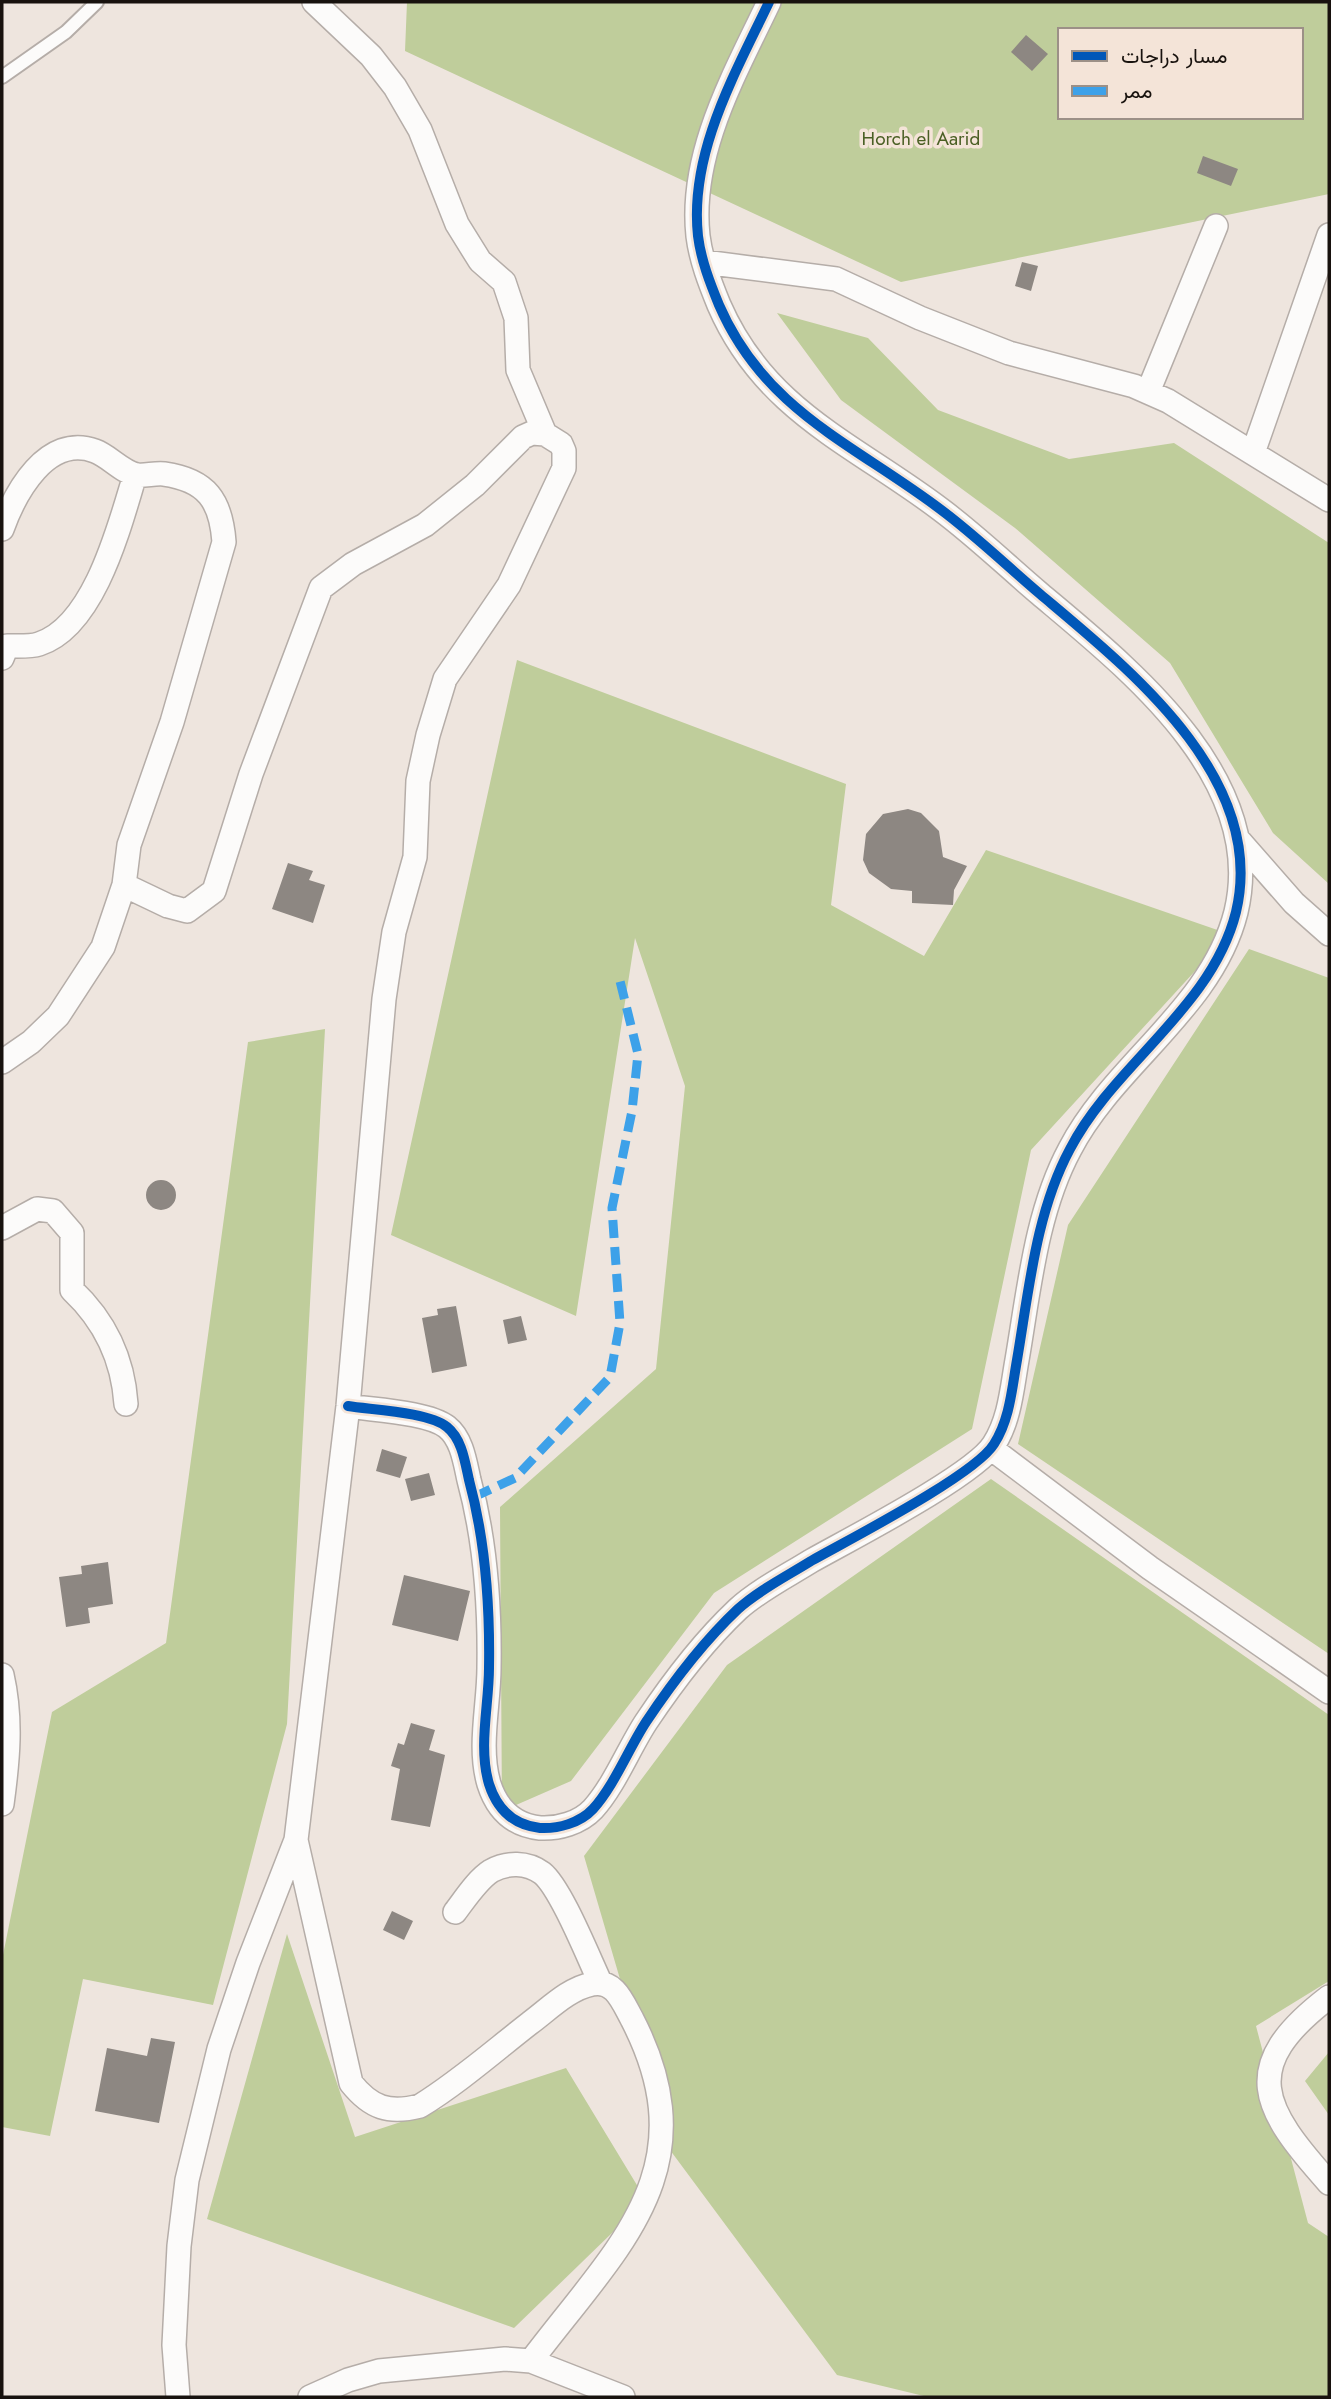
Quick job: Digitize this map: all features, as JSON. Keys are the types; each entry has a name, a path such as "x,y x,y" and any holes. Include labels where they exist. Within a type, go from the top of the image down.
{"street":[{"path":"178,2397 174,2345 179,2246 187,2180 219,2049 252,1952 296,1840 348,1406 384,999 394,932 415,858 418,781 445,679 509,585 564,468 564,451 561,444 545,433 518,370 516,318 504,282 480,261 457,224 420,130 395,87 356,40 314,2"},
{"path":"348,1406 429,1419 444,1424 454,1434 474,1497 485,1574 489,1673 485,1767 491,1791 502,1811 519,1824 547,1829 570,1824 592,1811 649,1718 703,1647 741,1605 970,1468 992,1449 1007,1415 1034,1261 1048,1200 1070,1147 1097,1109 1200,986 1218,958 1237,908 1240,876 1237,838 1223,800 1205,762 1154,695 1124,665 940,509 819,427 770,386 741,351 712,288 697,230 706,152 718,111 769,2"},
{"path":"1148,392 1216,226"},
{"path":"1252,453 1329,235"},
{"path":"704,262 836,279 966,337 1042,364 1134,386 1329,500"},
{"path":"124,884 168,906 187,911 214,891 251,775 321,588 352,564 425,525 475,485 523,437 545,433"},
{"path":"2,529 19,492 52,454 75,447 94,451 135,475 163,474 195,482 215,499 222,518 224,542 172,722 129,845 124,884 103,947 65,1006 31,1042 2,1062"},
{"path":"4,646 40,644 59,632 78,612 93,591 112,550 135,475"},
{"path":"1237,838 1294,903 1329,934"},
{"path":"2,1228 37,1209 53,1210 72,1233 72,1290 95,1311 121,1363 126,1404"},
{"path":"992,1449 1139,1560 1329,1692"},
{"path":"2,1675 9,1721 2,1804"},
{"path":"296,1840 351,2083 364,2098 381,2109 400,2111 420,2106 579,1988 609,1985 619,1995 642,2039 662,2106 662,2140 646,2200 631,2230 531,2361"},
{"path":"455,1912 489,1872 507,1864 526,1865 543,1874 554,1889 601,1984"},
{"path":"1329,1997 1288,2034 1269,2064 1268,2094 1280,2123 1329,2183"},
{"path":"310,2397 348,2380 379,2371 505,2359 531,2361 623,2397"}],"lane":[{"path":"2,77 66,32 97,2"}],"green space":[{"name":"Horch el Aarid","path":"407,2 1329,2 1329,194 901,282 405,51"},
{"path":"777,313 868,338 938,410 1069,459 1174,443 1329,543 1329,884 1273,833 1170,663 1015,528 841,400"},
{"path":"517,660 846,784 831,905 924,956 986,850 1229,934 1031,1150 972,1429 714,1593 571,1781 502,1811 500,1507 656,1369 685,1086 635,938 576,1316 391,1235"},
{"path":"1249,949 1329,978 1329,1654 1018,1444 1068,1225"},
{"path":"325,1029 287,1724 213,2005 83,1979 50,2136 2,2127 2,1960 52,1712 166,1643 248,1042"},
{"path":"991,1479 1329,1715 1329,1981 1256,2026 1308,2223 1329,2237 1329,2397 928,2397 837,2375 670,2150 584,1856 727,1665"},
{"path":"287,1934 355,2137 566,2068 646,2200 514,2328 207,2219"},
{"path":"1329,2052 1329,2115 1305,2081"}],"building":[{"path":"1026,35 1048,54 1032,71 1011,52"},
{"path":"1203,156 1238,169 1231,186 1197,173"},
{"path":"1022,262 1038,266 1031,291 1015,286"},
{"path":"908,809 921,813 939,831 943,857 967,866 954,890 953,905 912,903 912,891 891,889 869,873 863,860 866,834 883,814"},
{"path":"288,863 313,871 309,880 325,885 313,923 272,909"},
{"path":"161,1180 172,1184 176,1195 172,1206 161,1210 150,1206 146,1195 150,1184"},
{"path":"456,1306 467,1366 432,1373 422,1318 438,1315 437,1309"},
{"path":"521,1316 527,1340 508,1344 503,1320"},
{"path":"382,1449 407,1457 400,1478 376,1471"},
{"path":"429,1473 435,1495 411,1501 405,1479"},
{"path":"108,1562 113,1604 88,1608 90,1623 66,1627 59,1577 82,1574 81,1566"},
{"path":"404,1575 470,1591 458,1641 392,1625"},
{"path":"411,1723 435,1730 429,1750 445,1755 430,1827 391,1820 400,1769 391,1766 398,1743 404,1745"},
{"path":"392,1911 413,1921 404,1940 383,1930"},
{"path":"151,2038 175,2042 159,2123 95,2111 107,2048 147,2056"}],"marked path":[{"path":"474,1497 515,1478 610,1377 620,1323 612,1208 632,1111 638,1054 620,981"}],"cycle path":[{"path":"348,1406 427,1418 447,1427 456,1438 464,1458 474,1502 485,1573 489,1621 489,1682 484,1755 489,1784 507,1814 530,1826 554,1827 582,1818 593,1809 608,1789 646,1722 678,1678 738,1609 811,1561 938,1489 982,1457 994,1444 1010,1403 1035,1252 1058,1173 1089,1118 1185,1007 1206,978 1224,946 1236,912 1240,863 1231,816 1212,772 1183,731 1150,692 1113,656 966,529 908,486 844,444 786,399 738,342 719,305 709,280 698,236 697,205 701,175 717,115 769,2"}]}
